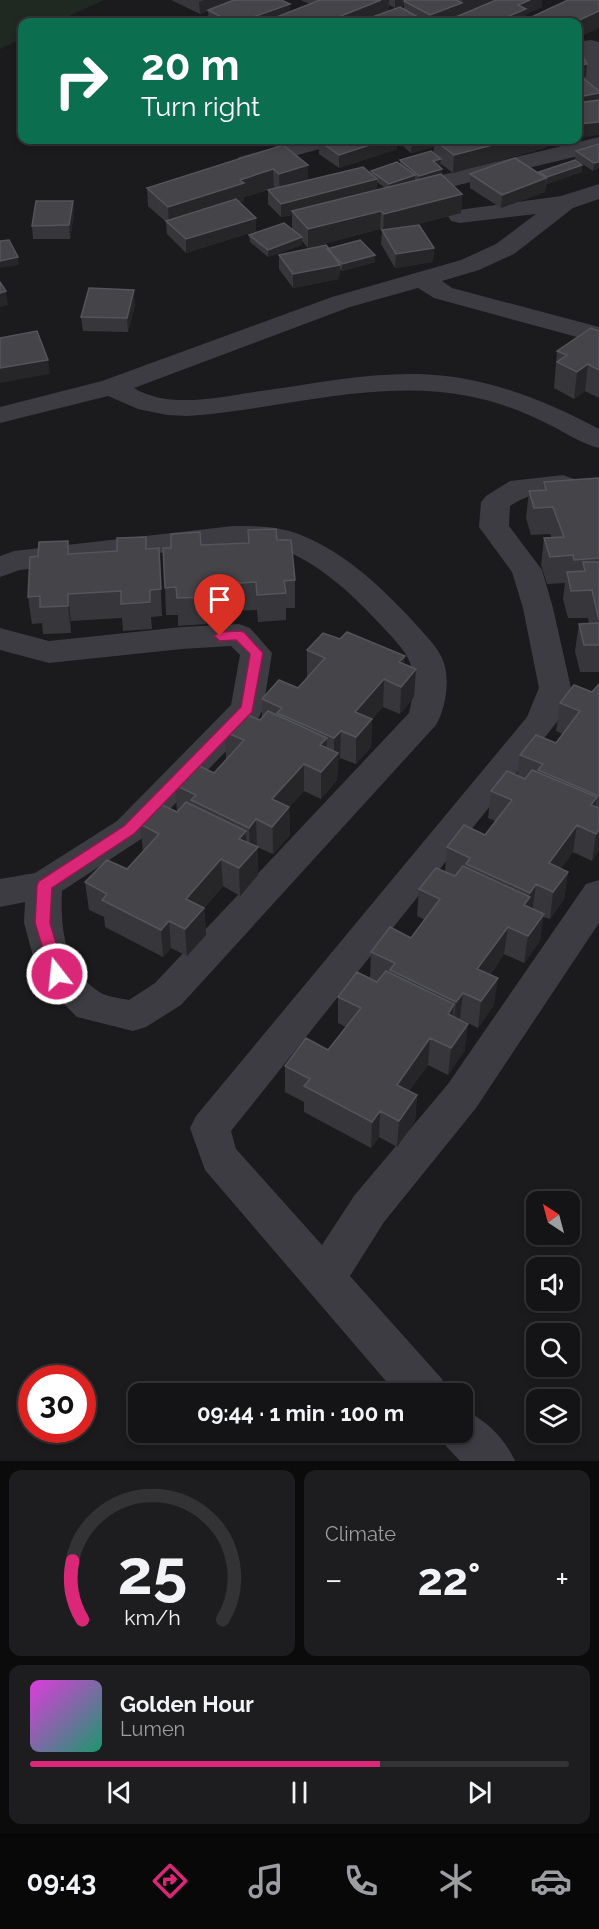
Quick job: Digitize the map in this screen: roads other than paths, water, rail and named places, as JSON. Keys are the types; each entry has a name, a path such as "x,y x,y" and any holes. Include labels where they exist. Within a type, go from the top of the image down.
{"street":[{"path":"590,84 592,46"},
{"path":"237,165 312,144"},
{"path":"379,197 599,144"},
{"path":"460,216 565,203 599,190"},
{"path":"0,415 112,387 341,302 470,265 505,249 565,203"},
{"path":"423,280 469,286 599,322"},
{"path":"423,280 443,293 599,335"},
{"path":"112,387 120,393 151,405 188,408 389,383 449,385 507,397 534,406 599,440"},
{"path":"416,1383 219,1158 210,1128 541,722 555,688 538,608 527,570 494,527 496,502 520,487 563,484 599,498"},
{"path":"0,567 14,561 233,535 266,535 295,543 336,567 374,598 399,624 428,661 429,699 424,717 168,994 133,1016 90,1006 57,974 42,923 44,885"},
{"path":"0,639 49,652 182,638 239,635 256,653 247,709 129,830 44,885 0,893"},
{"path":"325,1278 369,1209 462,1096 599,894"},
{"path":"473,1442 492,1461"}]}
